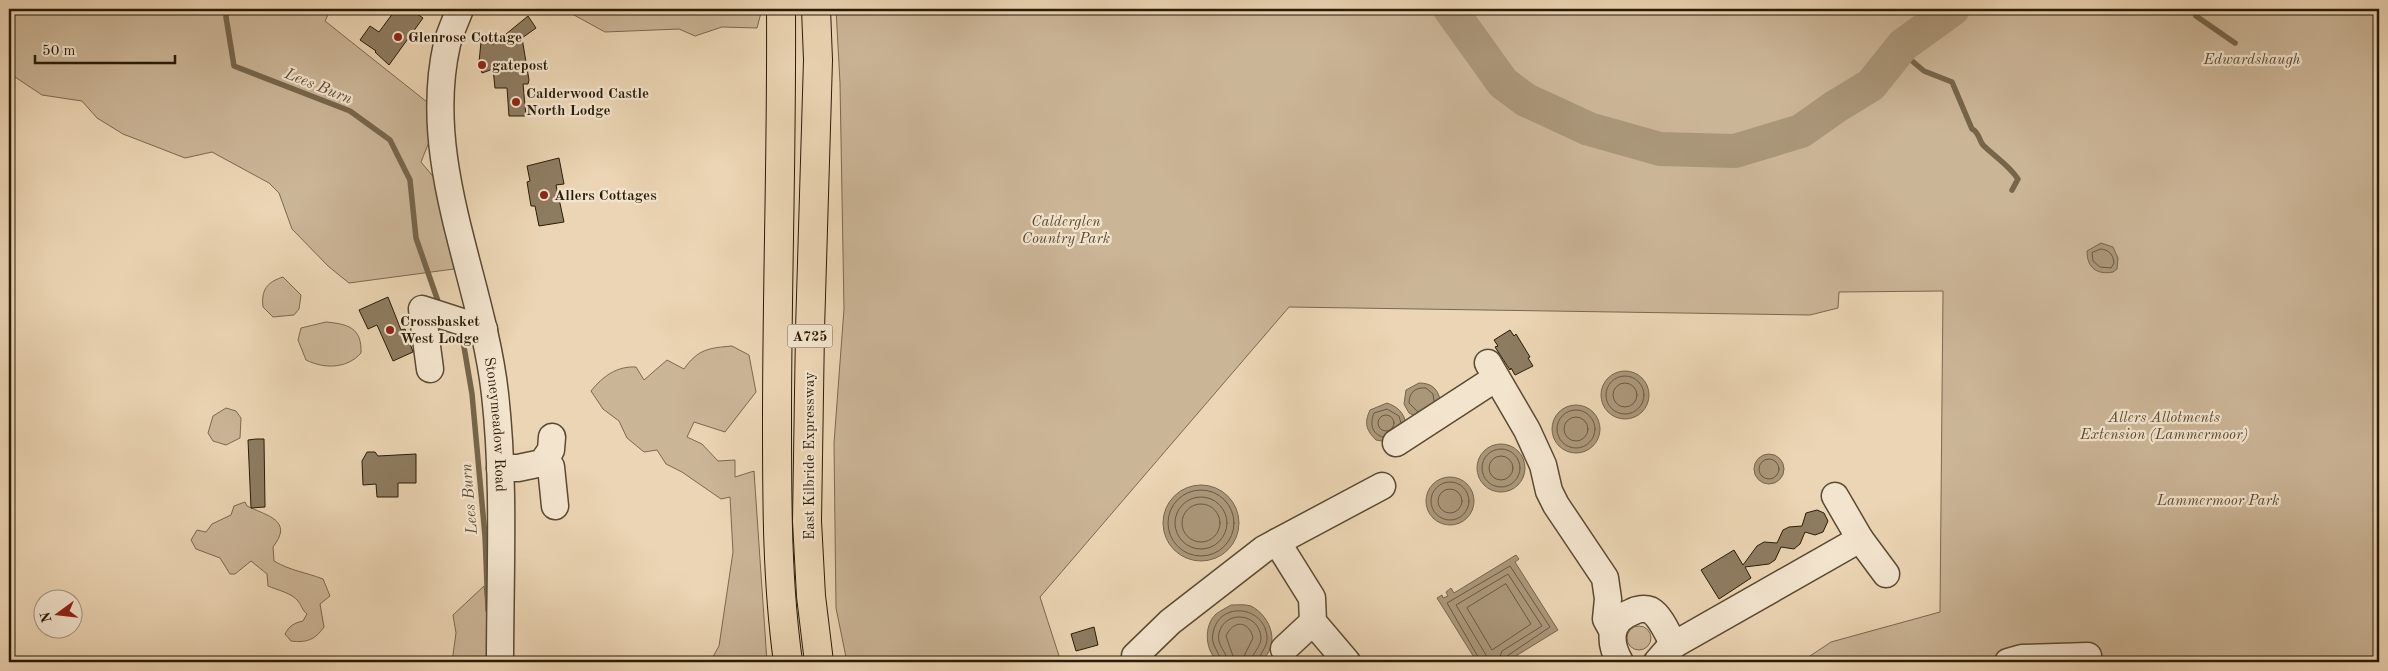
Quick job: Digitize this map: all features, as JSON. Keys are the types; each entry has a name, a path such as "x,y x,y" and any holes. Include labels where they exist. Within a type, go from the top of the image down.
{"highway":[{"name":"A725","path":"782,9 777,294 777,541 783,628 788,662"},
{"name":"East Kilbride Expressway","path":"816,9 818,60 810,330 807,521 810,596 819,662"}],"street":[{"name":"Stoneymeadow Road","path":"460,9 447,43 441,87 443,143 457,224 484,329 495,392 500,468 500,662"},
{"path":"430,369 422,309 484,329"},
{"path":"1396,443 1492,371 1527,430 1543,465 1549,491 1556,505 1605,578 1608,599 1606,620 1612,630 1613,650 1620,662"},
{"path":"542,463 551,450 552,437"},
{"path":"500,468 518,468 542,463 551,467 555,506"},
{"path":"1135,662 1135,656 1170,622 1264,549 1382,486"},
{"path":"1835,496 1860,539 1886,574"},
{"path":"1612,630 1618,620 1629,612 1638,609 1650,610 1658,616 1665,654 1860,539"},
{"path":"1277,542 1312,598 1313,622 1347,662"},
{"path":"1284,649 1313,622"},
{"path":"2008,662 2022,658 2088,656"}],"green space":[{"path":"9,9 331,9 325,21 427,102 433,132 421,162 441,186 454,269 349,283 328,266 292,229 279,193 269,183 212,152 185,158 123,134 97,118 82,101 42,95 15,77 9,79"},
{"path":"563,9 762,9 757,28 722,27 695,36 679,29 605,32"},
{"name":"Calderglen Country Park","path":"836,9 2379,9 2379,662 1801,662 1831,642 1940,612 1943,291 1839,292 1838,308 1810,315 1289,307 1040,597 1061,662 847,662 836,608 834,443 844,309 840,83"},
{"path":"283,277 301,295 299,309 294,315 273,317 263,307 264,291 273,281"},
{"path":"326,322 352,328 359,337 361,353 349,362 335,366 320,365 306,360 298,340 301,328"},
{"path":"732,346 749,355 756,392 725,432 694,422 687,437 702,444 718,461 735,460 735,477 754,471 767,662 710,662 719,646 733,552 730,497 721,499 682,472 666,464 657,450 644,452 627,438 619,421 603,409 591,391 611,373 623,368 636,367 644,380 667,360 684,369 699,353"},
{"path":"226,408 236,411 241,418 240,438 226,445 213,441 208,433 213,416"},
{"path":"245,502 247,506 270,516 279,525 281,531 273,547 274,561 323,579 330,596 320,604 324,627 310,640 291,641 285,634 292,625 303,621 307,614 292,596 268,586 267,574 251,561 235,574 230,574 220,558 196,549 191,540 197,530 206,532 212,524 231,515 234,506"},
{"path":"484,586 494,662 452,662 456,633 453,615"},
{"path":"1639,626 1648,629 1651,638 1648,647 1639,650 1630,647 1627,638 1630,629"}],"water":[{"path":"2101,243 2113,247 2118,258 2117,269 2113,272 2098,271 2089,262 2087,251"},
{"path":"1625,371 1634,373 1642,378 1647,386 1649,395 1647,404 1642,412 1634,417 1625,419 1616,417 1608,412 1603,404 1601,395 1603,386 1608,378 1616,373"},
{"path":"1419,383 1433,387 1440,399 1419,418 1409,413 1404,404 1406,390"},
{"path":"1387,403 1400,410 1406,423 1387,442 1376,440 1368,430 1367,419 1370,410"},
{"path":"1576,405 1585,407 1593,412 1598,420 1600,429 1598,438 1593,446 1585,451 1576,453 1567,451 1559,446 1554,438 1552,429 1554,420 1559,412 1567,407"},
{"path":"1501,444 1510,446 1518,451 1523,459 1525,468 1523,477 1518,485 1510,490 1501,492 1492,490 1484,485 1479,477 1477,468 1479,459 1484,451 1492,446"},
{"path":"1769,454 1780,458 1784,469 1780,480 1769,484 1758,480 1754,469 1758,458"},
{"path":"1450,477 1459,479 1467,484 1472,492 1474,501 1472,510 1467,518 1459,523 1450,525 1441,523 1433,518 1428,510 1426,501 1428,492 1433,484 1441,479"},
{"path":"1201,485 1215,488 1228,496 1236,509 1239,523 1236,537 1228,550 1215,558 1201,561 1187,558 1174,550 1166,537 1163,523 1166,509 1174,496 1187,488"},
{"path":"1516,555 1519,559 1515,562 1558,630 1506,662 1477,662 1437,598 1442,595 1443,598 1448,596 1446,592 1451,588 1454,593"},
{"path":"1231,605 1251,606 1269,624 1272,640 1267,655 1260,662 1219,662 1214,658 1208,646 1209,625 1216,614"}],"building":[{"name":"Glenrose Cottage","path":"396,9 410,9 423,18 389,65 376,51 360,40 370,26 379,32"},
{"path":"528,16 536,28 522,38 529,80 528,84 523,84 526,116 509,116 507,88 495,88 493,69 482,73 479,62 481,42 494,44"},
{"name":"Allers Cottages","path":"559,158 564,184 556,185 564,222 539,226 535,206 531,206 527,182 530,181 527,166"},
{"name":"Crossbasket West Lodge","path":"388,297 401,330 405,329 413,352 393,361 377,325 368,329 359,310"},
{"path":"1510,330 1514,336 1516,334 1530,357 1528,358 1533,366 1515,375 1495,347 1498,346 1494,340"},
{"path":"264,439 265,507 251,508 248,440"},
{"path":"367,452 375,452 378,456 416,454 416,483 398,483 398,497 377,497 376,484 363,485 362,461"},
{"path":"1817,510 1824,513 1828,521 1823,532 1815,535 1805,532 1800,544 1794,549 1781,547 1775,560 1769,564 1745,567 1751,578 1719,599 1701,570 1734,550 1743,565 1757,546 1764,542 1777,543 1783,530 1789,527 1802,526 1806,513"},
{"path":"1094,627 1098,645 1076,651 1071,634"}],"waterway":[{"name":"Lees Burn","path":"227,9 226,17 234,66 350,111 390,140 410,180 416,238 440,307"},
{"path":"1450,9 1503,83 1526,100 1589,129 1660,149 1735,151 1801,131 1871,85 1903,45 1953,9"},
{"path":"2196,16 2235,43"},
{"path":"1899,50 1924,71 1952,82 1972,129 1978,134 1983,145 2006,165 2018,179 2012,190"},
{"name":"Lees Burn","path":"462,335 472,394 485,536 488,610"}],"place":[{"name":"Glenrose Cottage","path":"398,37"},
{"name":"gatepost","path":"482,65"},
{"name":"Calderwood Castle North Lodge","path":"516,102"},
{"name":"Allers Cottages","path":"544,195"},
{"name":"Crossbasket West Lodge","path":"390,330"}],"park label":[{"name":"Edwardshaugh","path":"2252,59"},
{"name":"Allers Allotments Extension (Lammermoor)","path":"2164,426"},
{"name":"Lammermoor Park","path":"2218,500"}]}
